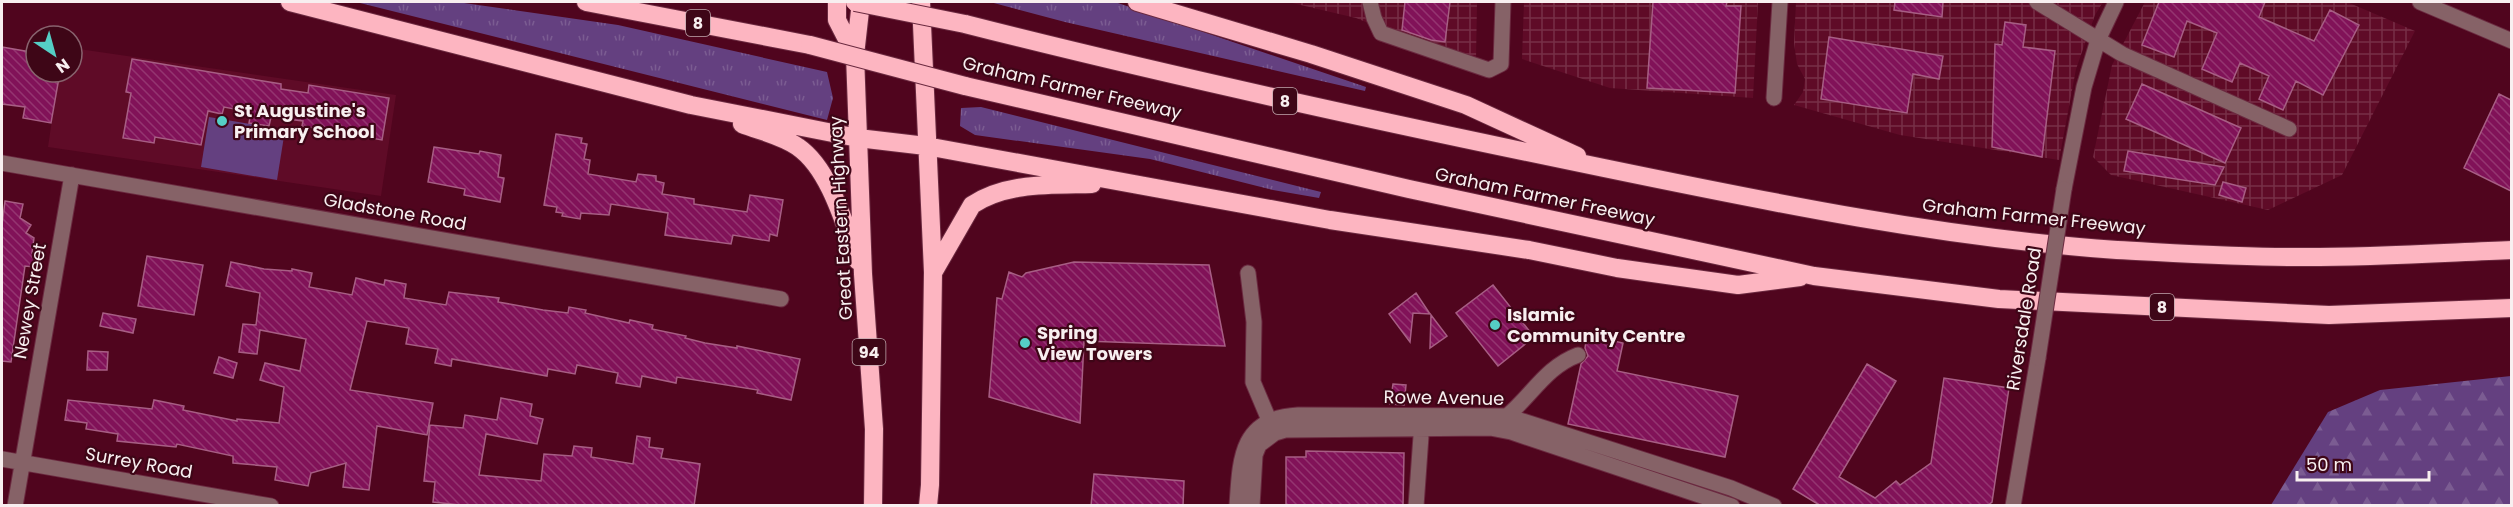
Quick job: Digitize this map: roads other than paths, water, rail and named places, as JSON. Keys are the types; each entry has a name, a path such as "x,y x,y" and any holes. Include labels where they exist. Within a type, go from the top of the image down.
{"highway":[{"path":"290,2 691,105 858,138 926,146 1330,220 1529,250 1617,268 1727,284 1738,285 1814,276"},
{"name":"Graham Farmer Freeway","path":"586,2 810,45 965,86 1409,189 1814,276 1999,298 2328,315 2511,308"},
{"path":"837,2 837,20 855,55"},
{"name":"Graham Farmer Freeway","path":"855,2 965,24 1102,59 1307,106 1731,195 1867,219 1995,237 2115,249 2291,258 2511,250"},
{"name":"Great Eastern Highway","path":"861,2 855,55 863,274 874,429 873,506"},
{"path":"921,2 933,272 928,506"},
{"path":"1137,2 1311,54 1466,105 1606,169"},
{"path":"691,105 798,146 814,162 838,209 863,274"},
{"path":"933,272 972,205 979,200 1034,185 1130,183"}],"street":[{"path":"1370,2 1381,33 1489,70 1501,64 1503,2"},
{"path":"1774,98 1780,2"},
{"path":"2037,2 2097,40 2158,72 2289,129"},
{"name":"Riversdale Road","path":"2013,506 2064,189 2084,87 2097,40 2116,2"},
{"path":"2420,2 2511,41"},
{"name":"Gladstone Road","path":"2,163 781,299"},
{"name":"Newey Street","path":"15,506 72,175"},
{"path":"1248,273 1254,322 1253,382 1272,427"},
{"path":"1507,416 1552,369 1562,361 1578,355"},
{"name":"Rowe Avenue","path":"1272,427 1298,415 1491,428 1511,432 1725,504"},
{"name":"Rowe Avenue","path":"1422,424 1507,416 1731,488 1774,506"},
{"path":"1416,506 1422,424"},
{"path":"1237,506 1240,460 1248,440 1256,429 1272,427"},
{"path":"1252,506 1255,454 1272,427"},
{"name":"Surrey Road","path":"2,459 271,506"},
{"path":"1725,504 1731,488"}],"place":[{"name":"St Augustine's Primary School","path":"222,121"},
{"name":"Islamic Community Centre","path":"1495,325"},
{"name":"Spring View Towers","path":"1025,343"}]}
